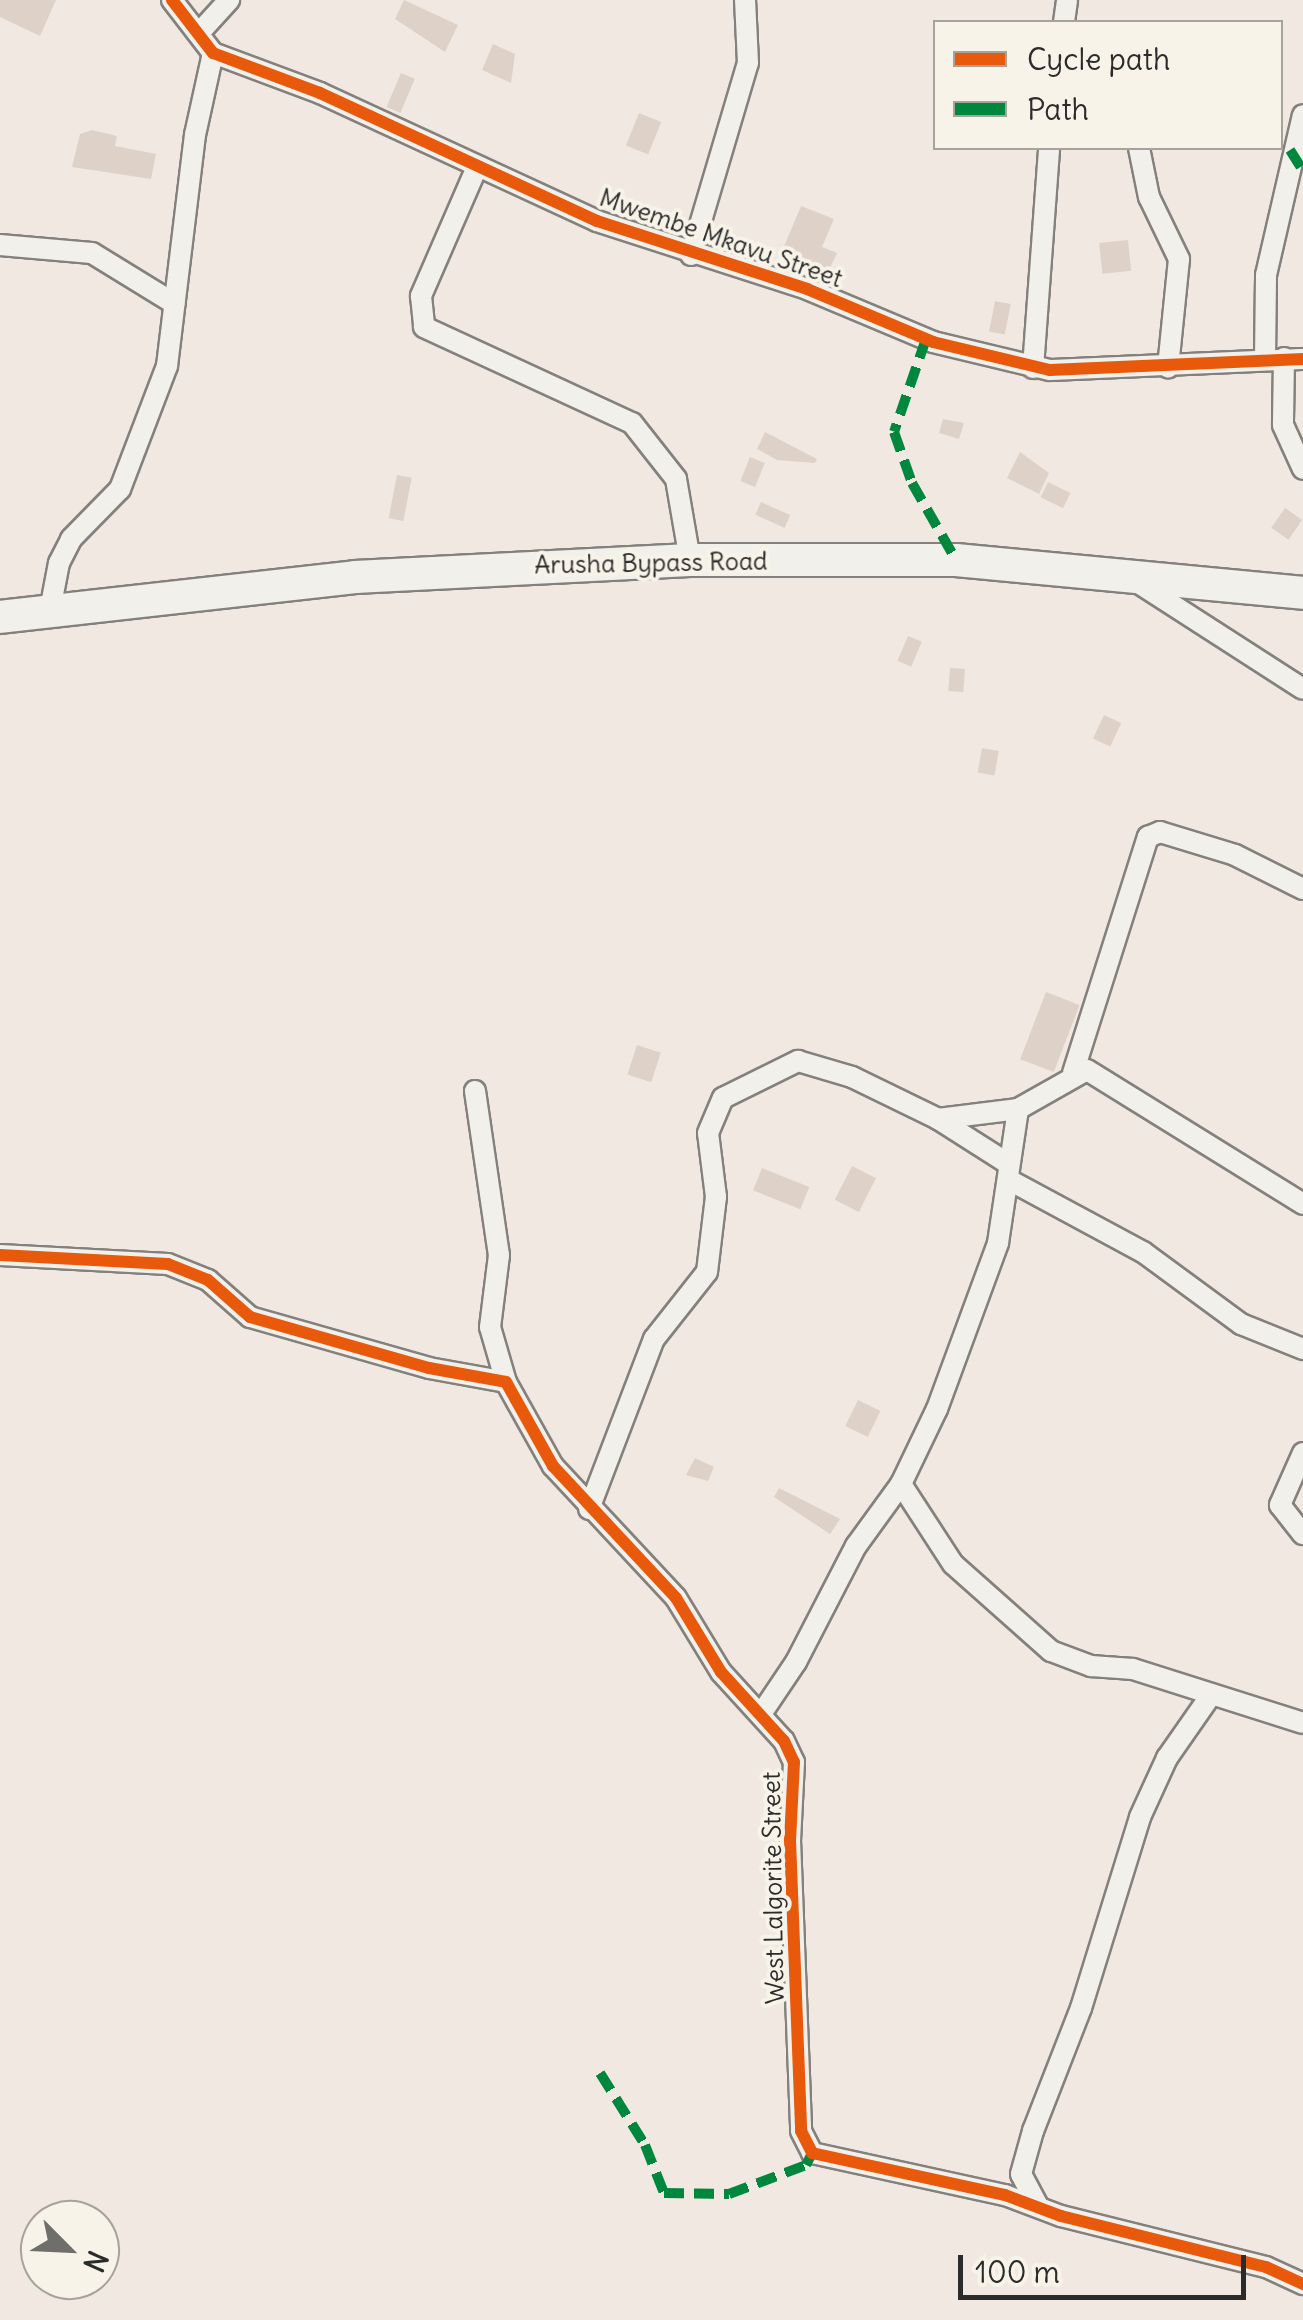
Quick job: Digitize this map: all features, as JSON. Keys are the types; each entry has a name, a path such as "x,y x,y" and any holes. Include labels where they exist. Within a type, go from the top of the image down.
{"main road":[{"name":"Arusha Bypass Road","path":"0,616 512,565 690,560 904,558 1300,586"}],"street":[{"path":"50,610 52,584 71,539 120,488 167,366 195,135 213,53 172,0"},
{"path":"199,34 229,0"},
{"path":"691,255 748,63 745,0"},
{"name":"Mwembe Mkavu Street","path":"213,53 320,94 477,167 691,255 807,289 934,342 1033,368 1168,367 1284,359"},
{"path":"1302,124 1266,275 1284,359 1283,426 1303,469"},
{"path":"1033,368 1049,150"},
{"path":"1140,150 1150,197 1179,259 1168,367"},
{"path":"477,167 421,296 424,327 632,423 676,479 690,560"},
{"path":"0,246 92,253 176,304"},
{"path":"1124,574 1303,689"},
{"path":"1073,1073 1148,838 1160,832 1235,855 1303,889"},
{"path":"589,1509 647,1354 707,1272 716,1196 708,1133 722,1098 798,1061 842,1072 938,1119 1009,1172 1143,1252 1241,1324 1303,1349"},
{"path":"938,1119 1018,1110 1073,1073 1094,1072 1303,1204"},
{"name":"West Lalgorite Street","path":"475,1091 499,1255 490,1328 506,1382 533,1438 589,1509 676,1598 721,1672 761,1714 794,1762 790,1840 805,2143 812,2153 844,2164 1038,2206 1266,2267 1303,2284"},
{"path":"761,1714 856,1546 901,1484 993,1262 1018,1110"},
{"path":"0,1255 168,1264 208,1280 250,1317 429,1368 506,1382"},
{"path":"1303,1453 1280,1505 1303,1534"},
{"path":"901,1484 953,1564 1030,1639 1071,1660 1133,1669 1303,1723"},
{"path":"1038,2206 1022,2174 1033,2131 1074,2026 1140,1817 1168,1758 1211,1695"}],"building":[{"path":"0,0 56,0 40,36 0,17"},
{"path":"404,0 458,25 445,52 395,19"},
{"path":"493,44 515,54 511,83 482,70"},
{"path":"401,73 415,79 400,113 387,107"},
{"path":"639,113 661,122 648,154 626,145"},
{"path":"92,130 117,136 115,146 156,154 151,179 72,167 80,134"},
{"path":"801,206 834,219 822,247 837,253 829,270 780,256"},
{"path":"1128,240 1131,271 1102,274 1099,243"},
{"path":"995,301 1011,304 1005,334 989,331"},
{"path":"943,419 964,423 959,439 939,433"},
{"path":"765,432 817,459 815,463 777,460 757,449"},
{"path":"1020,452 1049,473 1039,494 1007,478"},
{"path":"750,457 765,463 755,487 740,481"},
{"path":"397,475 412,478 403,521 389,518"},
{"path":"1048,482 1070,493 1063,508 1041,497"},
{"path":"761,502 790,515 785,528 755,515"},
{"path":"1285,508 1302,520 1288,540 1271,528"},
{"path":"908,636 922,642 911,667 897,661"},
{"path":"950,668 965,669 963,692 948,691"},
{"path":"1104,715 1121,723 1110,747 1093,739"},
{"path":"982,748 999,751 994,776 978,773"},
{"path":"1046,992 1080,1005 1054,1072 1020,1059"},
{"path":"637,1045 661,1053 651,1082 627,1074"},
{"path":"852,1166 876,1178 859,1212 835,1200"},
{"path":"762,1168 809,1187 800,1209 753,1190"},
{"path":"858,1400 880,1411 868,1437 845,1426"},
{"path":"695,1458 714,1467 708,1481 686,1475"},
{"path":"779,1488 840,1519 830,1534 774,1497"}],"marked path":[{"path":"1290,150 1303,171"},
{"path":"926,339 894,432 912,483 956,560"},
{"path":"600,2073 645,2145 664,2193 729,2194 806,2165 812,2153"}],"cycle path":[{"path":"172,0 213,53 320,93 597,221 807,289 933,342 1050,370 1303,359"},
{"path":"0,1255 168,1264 208,1280 250,1317 429,1368 506,1382 553,1466 676,1598 721,1672 784,1741 794,1762 790,1840 801,2131 812,2153 1005,2195 1061,2216 1266,2267 1303,2284"}]}
